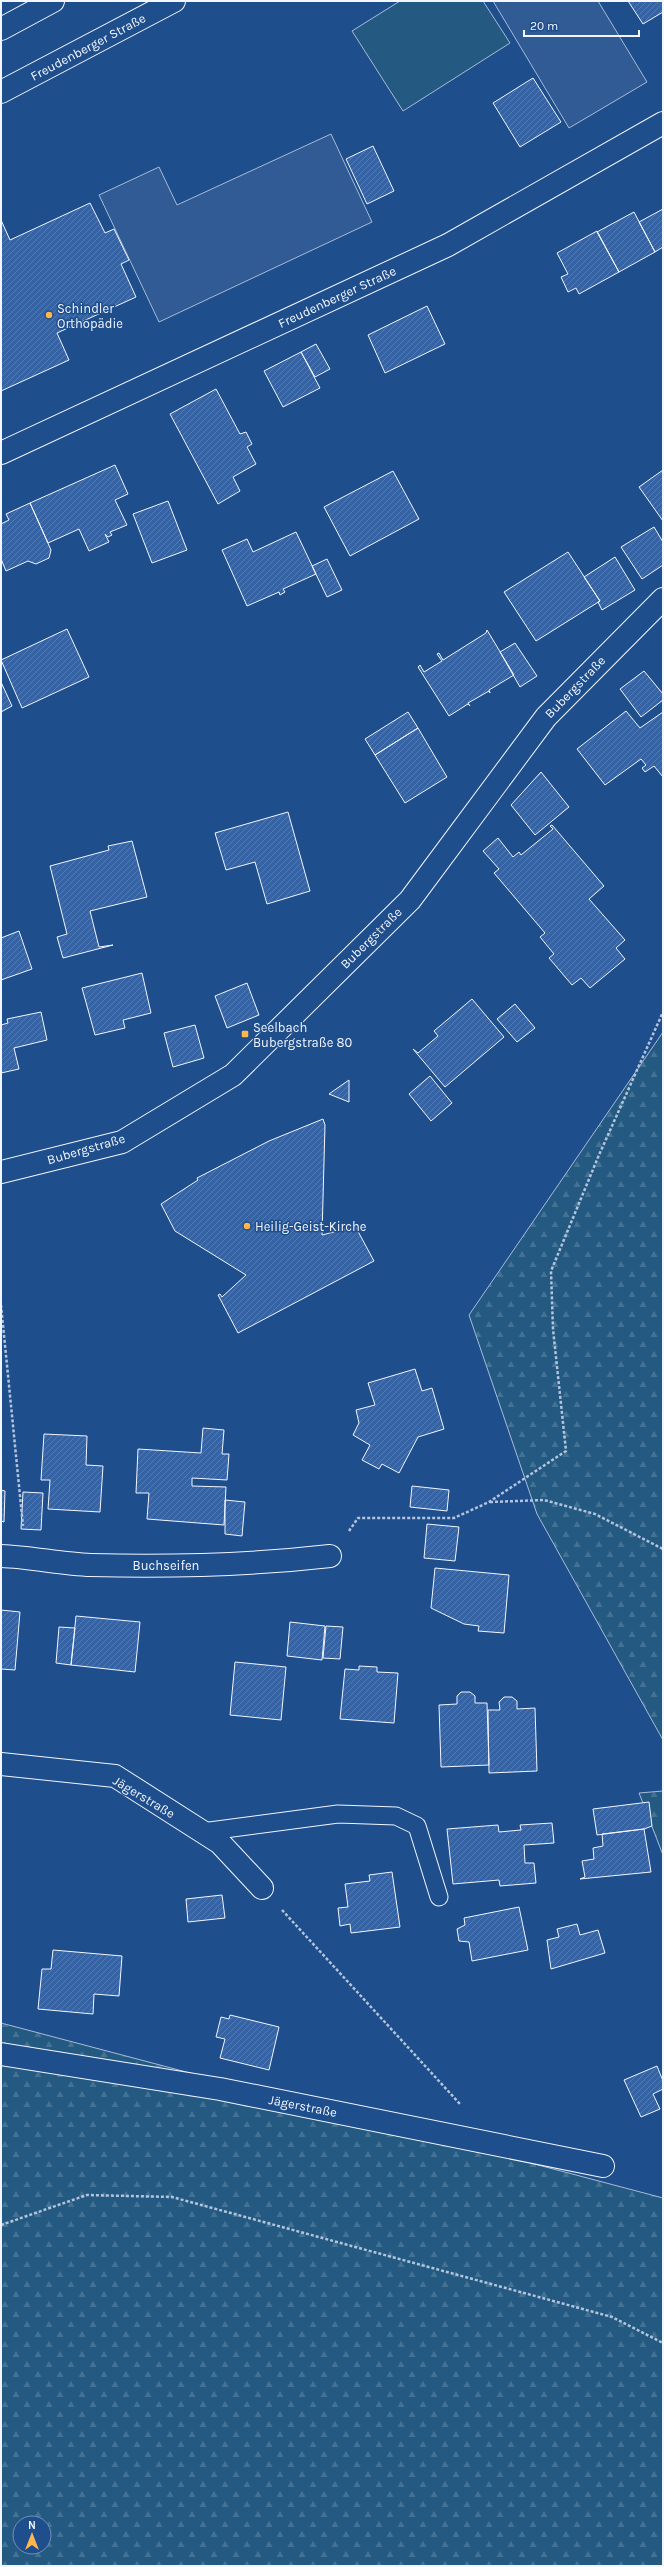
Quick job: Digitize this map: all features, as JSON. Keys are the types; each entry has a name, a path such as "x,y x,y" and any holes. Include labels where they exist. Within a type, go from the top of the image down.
{"street":[{"path":"1,29 53,1"},
{"name":"Freudenberger Straße","path":"1,92 174,1"},
{"name":"Freudenberger Straße","path":"1,453 448,245 663,123"},
{"name":"Bubergstraße","path":"1,1172 122,1142 234,1074 410,900 546,717 663,599"},
{"name":"Buchseifen","path":"1,1556 26,1557 90,1565 256,1564 330,1556"},
{"name":"Jägerstraße","path":"1,1764 115,1776 220,1843 262,1888"},
{"name":"Jägerstraße","path":"1,2054 220,2089 603,2166"}],"lane":[{"path":"202,1832 338,1814 396,1816 417,1826 439,1897"}],"path":[{"path":"330,1556 358,1518 454,1518 489,1502 566,1451 553,1329 551,1271 599,1155 663,1012"},
{"path":"1,1306 26,1557"},
{"path":"489,1502 544,1500 595,1514 663,1549"},
{"path":"262,1888 461,2105"},
{"path":"1,2225 87,2195 172,2196 612,2317 663,2343"}],"green space":[{"path":"400,1 483,1 510,43 403,111 352,31"},
{"path":"663,1032 663,1740 537,1514 469,1315"},
{"path":"663,1791 663,1855 639,1793"},
{"path":"1,2023 663,2198 663,2566 1,2566"}],"shaded area":[{"path":"493,1 598,1 647,82 569,128"},
{"path":"331,134 372,222 159,322 99,195 159,167 177,205"}],"building":[{"path":"628,1 663,1 663,12 643,24"},
{"path":"533,78 561,122 520,147 493,103"},
{"path":"373,146 394,191 367,204 346,159"},
{"name":"Schindler Orthopädie","path":"90,203 105,233 114,229 129,260 121,264 136,297 57,333 69,360 1,391 1,220 10,240"},
{"path":"663,209 663,247 655,252 639,222"},
{"path":"634,212 655,252 619,272 597,232"},
{"path":"597,231 619,272 579,294 576,288 568,292 561,277 568,274 557,253"},
{"path":"427,306 445,344 385,373 368,335"},
{"path":"316,344 330,369 315,377 301,352"},
{"path":"301,352 320,388 283,407 264,371"},
{"path":"216,389 240,434 246,432 252,444 247,447 256,464 233,477 240,491 218,504 170,414"},
{"path":"115,465 128,494 115,500 127,525 110,532 112,535 108,537 105,534 109,542 89,551 79,529 48,543 30,503"},
{"path":"663,470 663,521 639,487"},
{"path":"393,471 419,519 350,556 324,507"},
{"path":"168,501 187,550 152,563 133,514"},
{"path":"30,503 51,550 49,558 36,564 28,561 6,571 1,559 1,524 9,520 6,514"},
{"path":"654,527 663,542 663,565 642,579 621,547"},
{"path":"296,532 316,574 283,589 285,592 280,595 279,592 247,606 222,550 247,539 253,552"},
{"path":"568,552 600,601 536,641 504,592"},
{"path":"615,557 635,590 602,610 598,602 600,601 584,577"},
{"path":"327,559 342,590 327,597 312,566"},
{"path":"67,629 89,677 22,708 1,660"},
{"path":"487,630 514,675 489,690 490,693 489,691 468,703 470,706 468,704 449,716 418,667 420,665 424,672 442,661 437,654 439,653 443,660 486,633"},
{"path":"515,643 537,676 520,687 500,652"},
{"path":"644,671 663,694 663,700 641,717 620,689"},
{"path":"1,682 12,706 1,712"},
{"path":"626,711 640,728 663,712 663,777 654,766 645,772 642,768 646,765 641,759 605,785 577,749"},
{"path":"408,712 418,728 375,755 365,739"},
{"path":"418,728 447,777 405,803 375,755"},
{"path":"541,772 569,807 535,835 511,805"},
{"path":"288,812 310,891 267,904 255,862 226,870 215,833"},
{"path":"552,825 604,886 589,899 625,940 616,948 625,959 590,988 581,978 572,985 549,958 554,954 540,937 545,933 494,873 499,869 483,851 498,838 513,857 519,852 521,855 553,829 550,826"},
{"path":"132,841 147,897 90,911 99,947 113,945 63,958 57,937 67,934 50,866 109,850 108,846"},
{"path":"19,931 32,969 1,980 1,938"},
{"path":"142,973 151,1013 123,1020 125,1028 95,1035 82,988"},
{"path":"247,983 259,1015 227,1028 215,996"},
{"path":"472,999 504,1037 445,1087 413,1049 418,1053 438,1036 434,1031"},
{"path":"515,1004 535,1028 517,1042 497,1019"},
{"path":"41,1012 47,1040 14,1048 19,1069 1,1073 1,1025 8,1023 7,1019"},
{"path":"195,1025 204,1058 173,1067 164,1033"},
{"path":"430,1076 452,1103 431,1121 409,1094"},
{"path":"349,1080 349,1102 329,1094"},
{"name":"Heilig-Geist-Kirche","path":"323,1119 325,1125 322,1235 353,1227 354,1224 374,1261 238,1333 218,1295 220,1294 222,1297 246,1275 175,1231 161,1204 198,1180 197,1178 269,1141"},
{"path":"415,1369 422,1391 432,1388 444,1429 418,1437 399,1473 382,1464 379,1469 362,1460 370,1445 353,1435 359,1423 356,1410 375,1405 368,1383"},
{"path":"203,1428 224,1430 222,1454 229,1454 227,1480 192,1478 192,1486 226,1487 224,1525 147,1519 149,1493 136,1493 138,1449 201,1453"},
{"path":"44,1434 87,1436 86,1465 103,1466 100,1512 48,1509 50,1480 41,1480"},
{"path":"412,1486 449,1490 447,1511 410,1507"},
{"path":"1,1490 5,1491 4,1522 1,1521"},
{"path":"23,1492 43,1493 41,1530 21,1529"},
{"path":"225,1500 245,1502 242,1536 225,1534"},
{"path":"427,1524 459,1527 455,1561 424,1558"},
{"path":"435,1568 509,1575 504,1633 478,1631 479,1626 464,1624 431,1608"},
{"path":"1,1610 20,1612 15,1670 1,1669"},
{"path":"76,1616 140,1622 135,1672 71,1665"},
{"path":"290,1622 325,1626 322,1660 287,1656"},
{"path":"326,1626 343,1627 340,1659 323,1658"},
{"path":"59,1627 75,1628 71,1665 56,1663"},
{"path":"235,1662 286,1667 281,1720 230,1715"},
{"path":"359,1666 377,1667 377,1672 398,1673 394,1723 340,1719 345,1669 359,1670"},
{"path":"461,1692 470,1692 475,1696 475,1703 487,1703 489,1765 441,1767 439,1705 457,1704 457,1696"},
{"path":"504,1697 512,1697 517,1701 517,1709 535,1708 537,1771 489,1773 488,1710 500,1710 499,1702"},
{"path":"649,1802 652,1826 644,1829 597,1835 593,1809"},
{"path":"552,1823 554,1843 524,1845 525,1863 534,1863 536,1883 500,1886 499,1880 453,1884 447,1829 498,1825 499,1832 521,1830 520,1825"},
{"path":"644,1829 651,1872 580,1879 585,1877 582,1861 594,1859 593,1848 603,1846 602,1834"},
{"path":"392,1872 400,1927 351,1933 350,1924 340,1926 338,1908 348,1907 345,1884 370,1881 369,1875"},
{"path":"222,1895 225,1918 188,1922 186,1899"},
{"path":"519,1907 528,1950 472,1961 469,1942 459,1941 457,1929 465,1925 464,1918"},
{"path":"577,1924 580,1935 598,1930 605,1953 551,1969 547,1940 559,1937 557,1929"},
{"path":"53,1950 122,1956 119,1996 94,1994 93,2014 38,2009 42,1969 51,1969"},
{"path":"230,2015 279,2027 269,2070 220,2058 225,2039 216,2037 221,2017 229,2019"},
{"path":"657,2066 663,2081 663,2089 653,2094 660,2109 641,2117 624,2080"}],"place":[{"name":"Schindler Orthopädie","path":"49,315"},
{"name":"Seelbach Bubergstraße 80","path":"245,1034"},
{"name":"Heilig-Geist-Kirche","path":"247,1226"}]}
